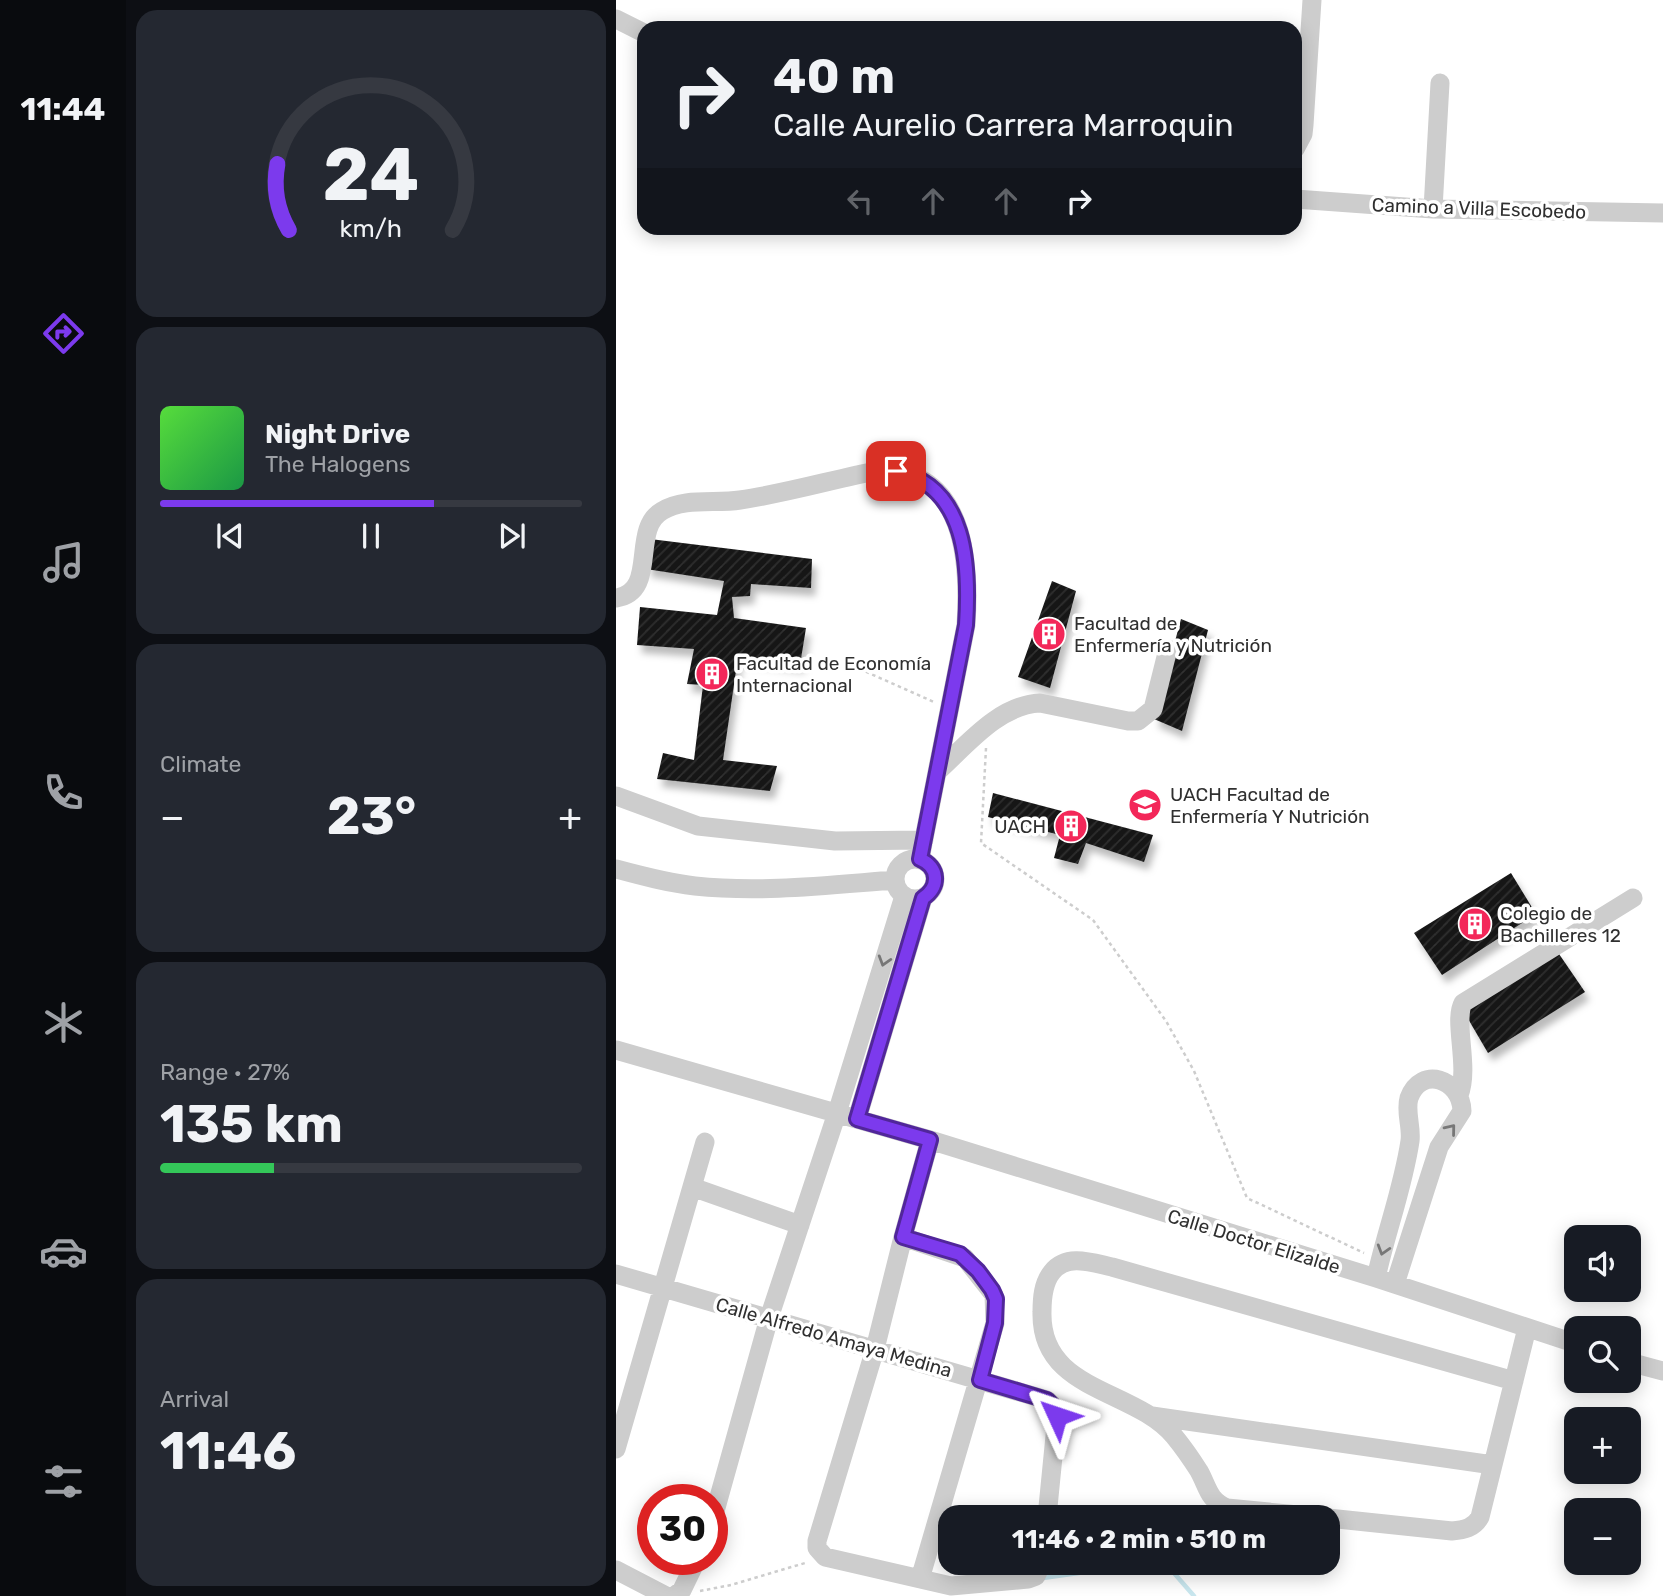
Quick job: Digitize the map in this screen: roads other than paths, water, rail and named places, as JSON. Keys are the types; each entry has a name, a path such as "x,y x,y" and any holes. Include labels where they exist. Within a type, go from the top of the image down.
{"street":[{"path":"1302,136 1312,0"},
{"path":"616,19 637,30"},
{"path":"1433,209 1440,83"},
{"name":"Camino a Villa Escobedo","path":"1302,200 1433,209 1663,213"},
{"path":"616,598 629,594 639,581 646,532 660,511 684,503 740,500 881,470 917,476 935,489 952,514 962,541 968,591 966,625 922,849 936,877 933,890 696,886 616,869"},
{"path":"937,772 987,726 1021,705 1040,703 1138,721 1153,709 1168,649"},
{"path":"616,796 698,826 922,849"},
{"path":"857,1119 907,891 898,868 922,849"},
{"path":"723,1484 769,1318 907,891"},
{"path":"1384,1274 1420,1204 1445,1135 1462,1111 1460,1096 1464,1073 1459,1014 1463,1003 1633,898"},
{"name":"Calle Doctor Elizalde","path":"616,1050 1384,1274 1564,1340"},
{"path":"1384,1274 1411,1138 1408,1104 1416,1087 1435,1079 1445,1081 1460,1096"},
{"path":"930,1140 874,1349 817,1541 819,1552 825,1557 951,1586 1019,1581 1029,1575"},
{"path":"616,1449 705,1142"},
{"path":"1407,1157 1433,1165"},
{"path":"692,1187 800,1225"},
{"path":"1398,1198 1420,1204"},
{"path":"903,1237 960,1254 978,1271 996,1299 995,1323 980,1380 920,1579"},
{"path":"1221,1505 1207,1492 1200,1473 1174,1436 1152,1416 1081,1380 1062,1366 1051,1353 1043,1333 1043,1296 1051,1274 1063,1263 1074,1260 1112,1266 1514,1381"},
{"name":"Calle Alfredo Amaya Medina","path":"616,1274 1040,1397 1051,1404 1057,1416 1048,1505"},
{"path":"1340,1519 1452,1531 1471,1527 1480,1517 1527,1328"},
{"path":"1641,1365 1663,1371"},
{"path":"1152,1416 1493,1465"},
{"path":"616,1570 672,1595 685,1585 690,1575"}],"waterway":[{"path":"1043,1578 1167,1565 1194,1596"}],"place":[{"name":"Facultad de Enfermería y Nutrición","path":"1049,634"},
{"name":"Facultad de Economía Internacional","path":"712,674"},
{"name":"UACH Facultad de Enfermería Y Nutrición","path":"1145,805"},
{"name":"UACH","path":"1071,826"},
{"name":"Colegio de Bachilleres 12","path":"1475,924"}]}
